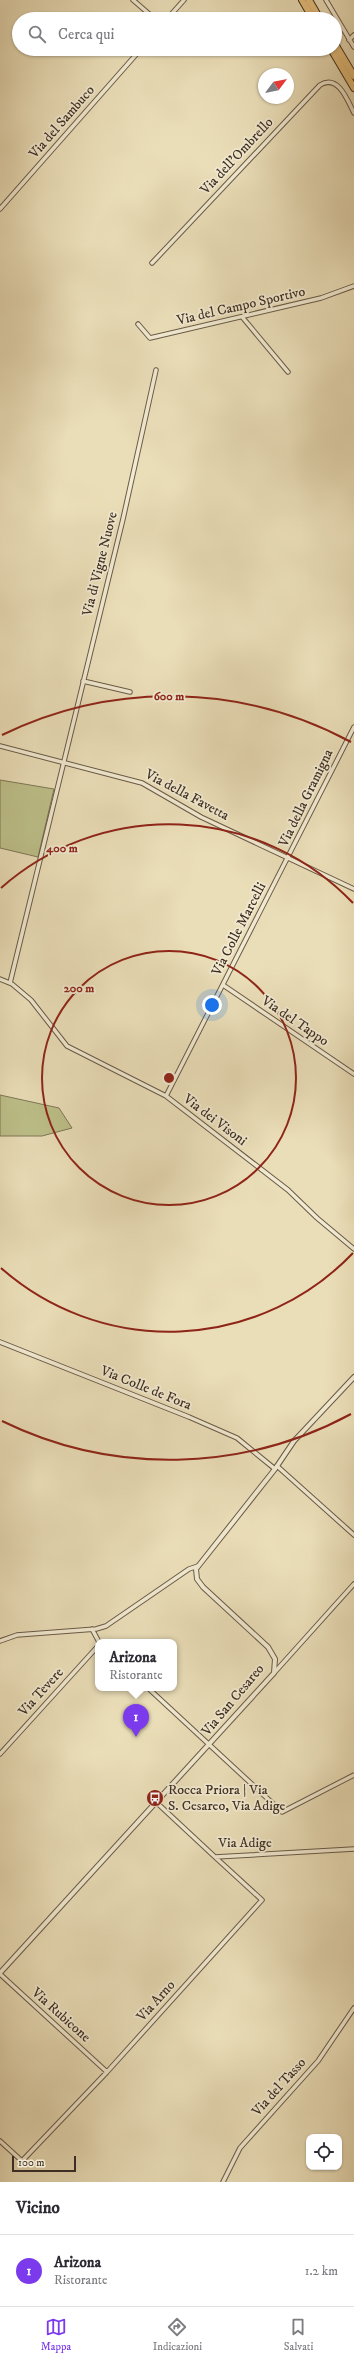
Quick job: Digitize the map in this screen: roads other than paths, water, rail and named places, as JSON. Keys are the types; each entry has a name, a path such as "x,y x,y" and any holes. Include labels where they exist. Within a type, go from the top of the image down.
{"highway":[{"path":"302,0 309,12"},
{"path":"309,0 316,12"},
{"path":"335,56 354,88"},
{"path":"342,56 354,76"}],"street":[{"path":"133,0 147,12"},
{"path":"174,12 184,0"},
{"path":"326,0 333,12"},
{"path":"342,27 354,47"},
{"path":"350,40 354,35"},
{"name":"Via del Sambuco","path":"0,209 135,56"},
{"name":"Via dell'Ombrello","path":"152,263 320,84 328,81 336,84 343,92 354,113"},
{"name":"Via del Campo Sportivo","path":"138,324 150,338 244,318 337,294 354,286"},
{"path":"244,318 288,372"},
{"name":"Via di Vigne Nuove","path":"10,983 156,370"},
{"path":"83,681 130,692"},
{"name":"Via della Gramigna","path":"289,858 354,727"},
{"name":"Via della Favetta","path":"0,746 144,784 189,811 354,889"},
{"name":"Via Colle Marcelli","path":"166,1096 289,858"},
{"name":"Via dei Visoni","path":"0,979 10,983 31,1000 68,1046 166,1096 288,1190 317,1218 354,1249"},
{"name":"Via del Tappo","path":"223,985 354,1074"},
{"name":"Via Colle de Fora","path":"0,1342 189,1417 237,1438 276,1467 354,1535"},
{"path":"0,1641 17,1635 92,1629 112,1623 189,1569 198,1566 276,1467 294,1441 354,1377"},
{"name":"Via San Cesareo","path":"0,1973 274,1673 275,1659 271,1652 203,1587 197,1579 198,1566"},
{"path":"274,1673 354,1584"},
{"path":"92,1629 97,1639"},
{"name":"Via Tevere","path":"0,1754 95,1649"},
{"path":"151,1691 282,1812 354,1775"},
{"name":"Via Adige","path":"156,1802 215,1857 354,1849"},
{"name":"Via Arno","path":"0,2141 22,2161 107,2072 262,1900 215,1857"},
{"name":"Via Rubicone","path":"0,1973 107,2072"},
{"name":"Via del Tasso","path":"223,2182 239,2149 318,2062 354,2008"}],"place":[{"name":"Arizona","path":"136,1737"},
{"name":"Rocca Priora | Via S. Cesareo, Via Adige","path":"155,1798"}]}
